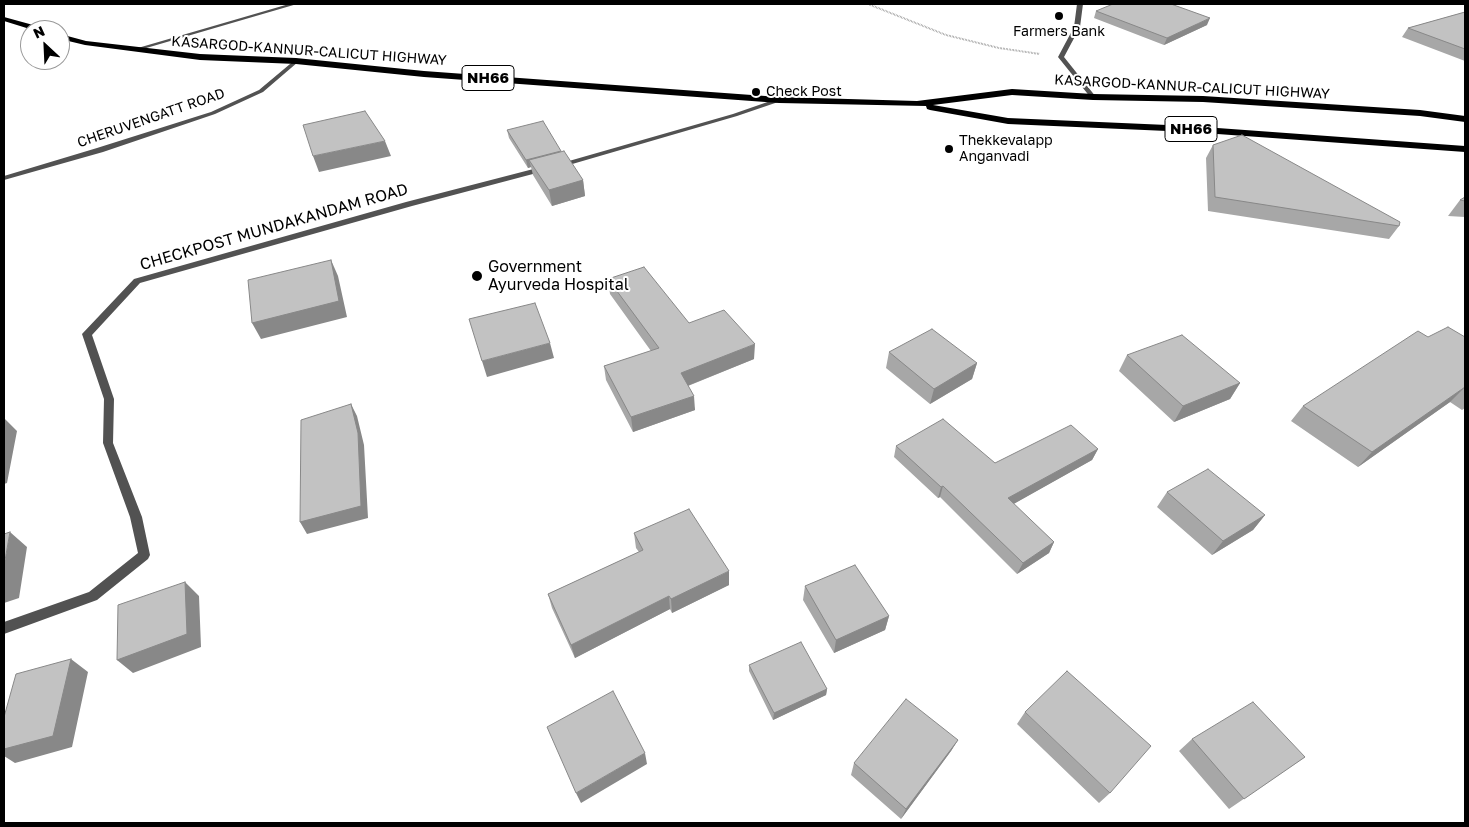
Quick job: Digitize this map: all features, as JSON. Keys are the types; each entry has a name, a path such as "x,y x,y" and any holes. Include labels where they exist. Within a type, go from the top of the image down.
{"highway":[{"path":"4,19 20,24"},
{"name":"KASARGOD-KANNUR-CALICUT HIGHWAY","path":"70,39 85,43 134,50 200,56 778,100 917,104 1012,92 1092,97 1203,99 1420,113 1465,119"},
{"name":"KASARGOD-KANNUR-CALICUT HIGHWAY","path":"917,104 1008,121 1190,129 1465,149"}],"street":[{"path":"134,50 294,4"},
{"path":"1080,4 1077,26 1060,57 1092,97"},
{"name":"CHERUVENGATT ROAD","path":"4,178 100,150 213,113 261,91 296,62"},
{"name":"CHECKPOST MUNDAKANDAM ROAD","path":"4,628 93,596 144,555 136,517 108,443 109,399 86,334 137,281 409,204 656,138 735,115 778,100"}],"path":[{"path":"868,4 946,34 999,48 1060,57"}],"building":[{"path":"1113,4 1171,4 1210,18 1167,38 1096,11"},
{"path":"1465,12 1465,49 1408,28"},
{"path":"365,111 385,141 313,156 303,125"},
{"path":"543,121 561,151 526,160 507,130"},
{"path":"1242,135 1400,222 1399,226 1215,197 1213,145"},
{"path":"564,151 583,180 549,190 529,160"},
{"path":"331,260 339,301 252,323 248,280"},
{"path":"644,267 689,323 724,310 755,344 681,373 694,396 631,417 604,366 659,348 608,279"},
{"path":"535,303 550,343 482,361 469,319"},
{"path":"1448,327 1465,337 1465,387 1372,452 1303,406 1418,331 1428,337"},
{"path":"932,329 977,363 934,389 889,352"},
{"path":"1182,335 1240,383 1183,406 1127,355"},
{"path":"351,404 358,433 361,506 300,522 301,420"},
{"path":"943,419 995,463 1071,425 1098,449 1008,498 1054,542 1023,563 943,486 941,487 896,446"},
{"path":"1208,469 1265,515 1223,541 1167,492"},
{"path":"689,509 729,571 671,599 669,596 571,645 548,594 643,550 634,533"},
{"path":"10,532 4,566 4,534"},
{"path":"855,565 889,616 836,640 805,586"},
{"path":"185,582 187,634 117,660 118,605"},
{"path":"801,642 827,689 774,713 749,665"},
{"path":"71,659 53,736 4,749 4,717 16,674"},
{"path":"1067,671 1151,746 1110,793 1025,712"},
{"path":"613,691 645,753 576,793 547,727"},
{"path":"906,699 958,740 906,809 854,763"},
{"path":"1253,702 1305,757 1244,799 1192,739"}],"place":[{"name":"Farmers Bank","path":"1059,16"},
{"name":"Check Post","path":"756,92"},
{"name":"Thekkevalapp Anganvadi","path":"949,149"},
{"name":"Government Ayurveda Hospital","path":"477,276"}]}
